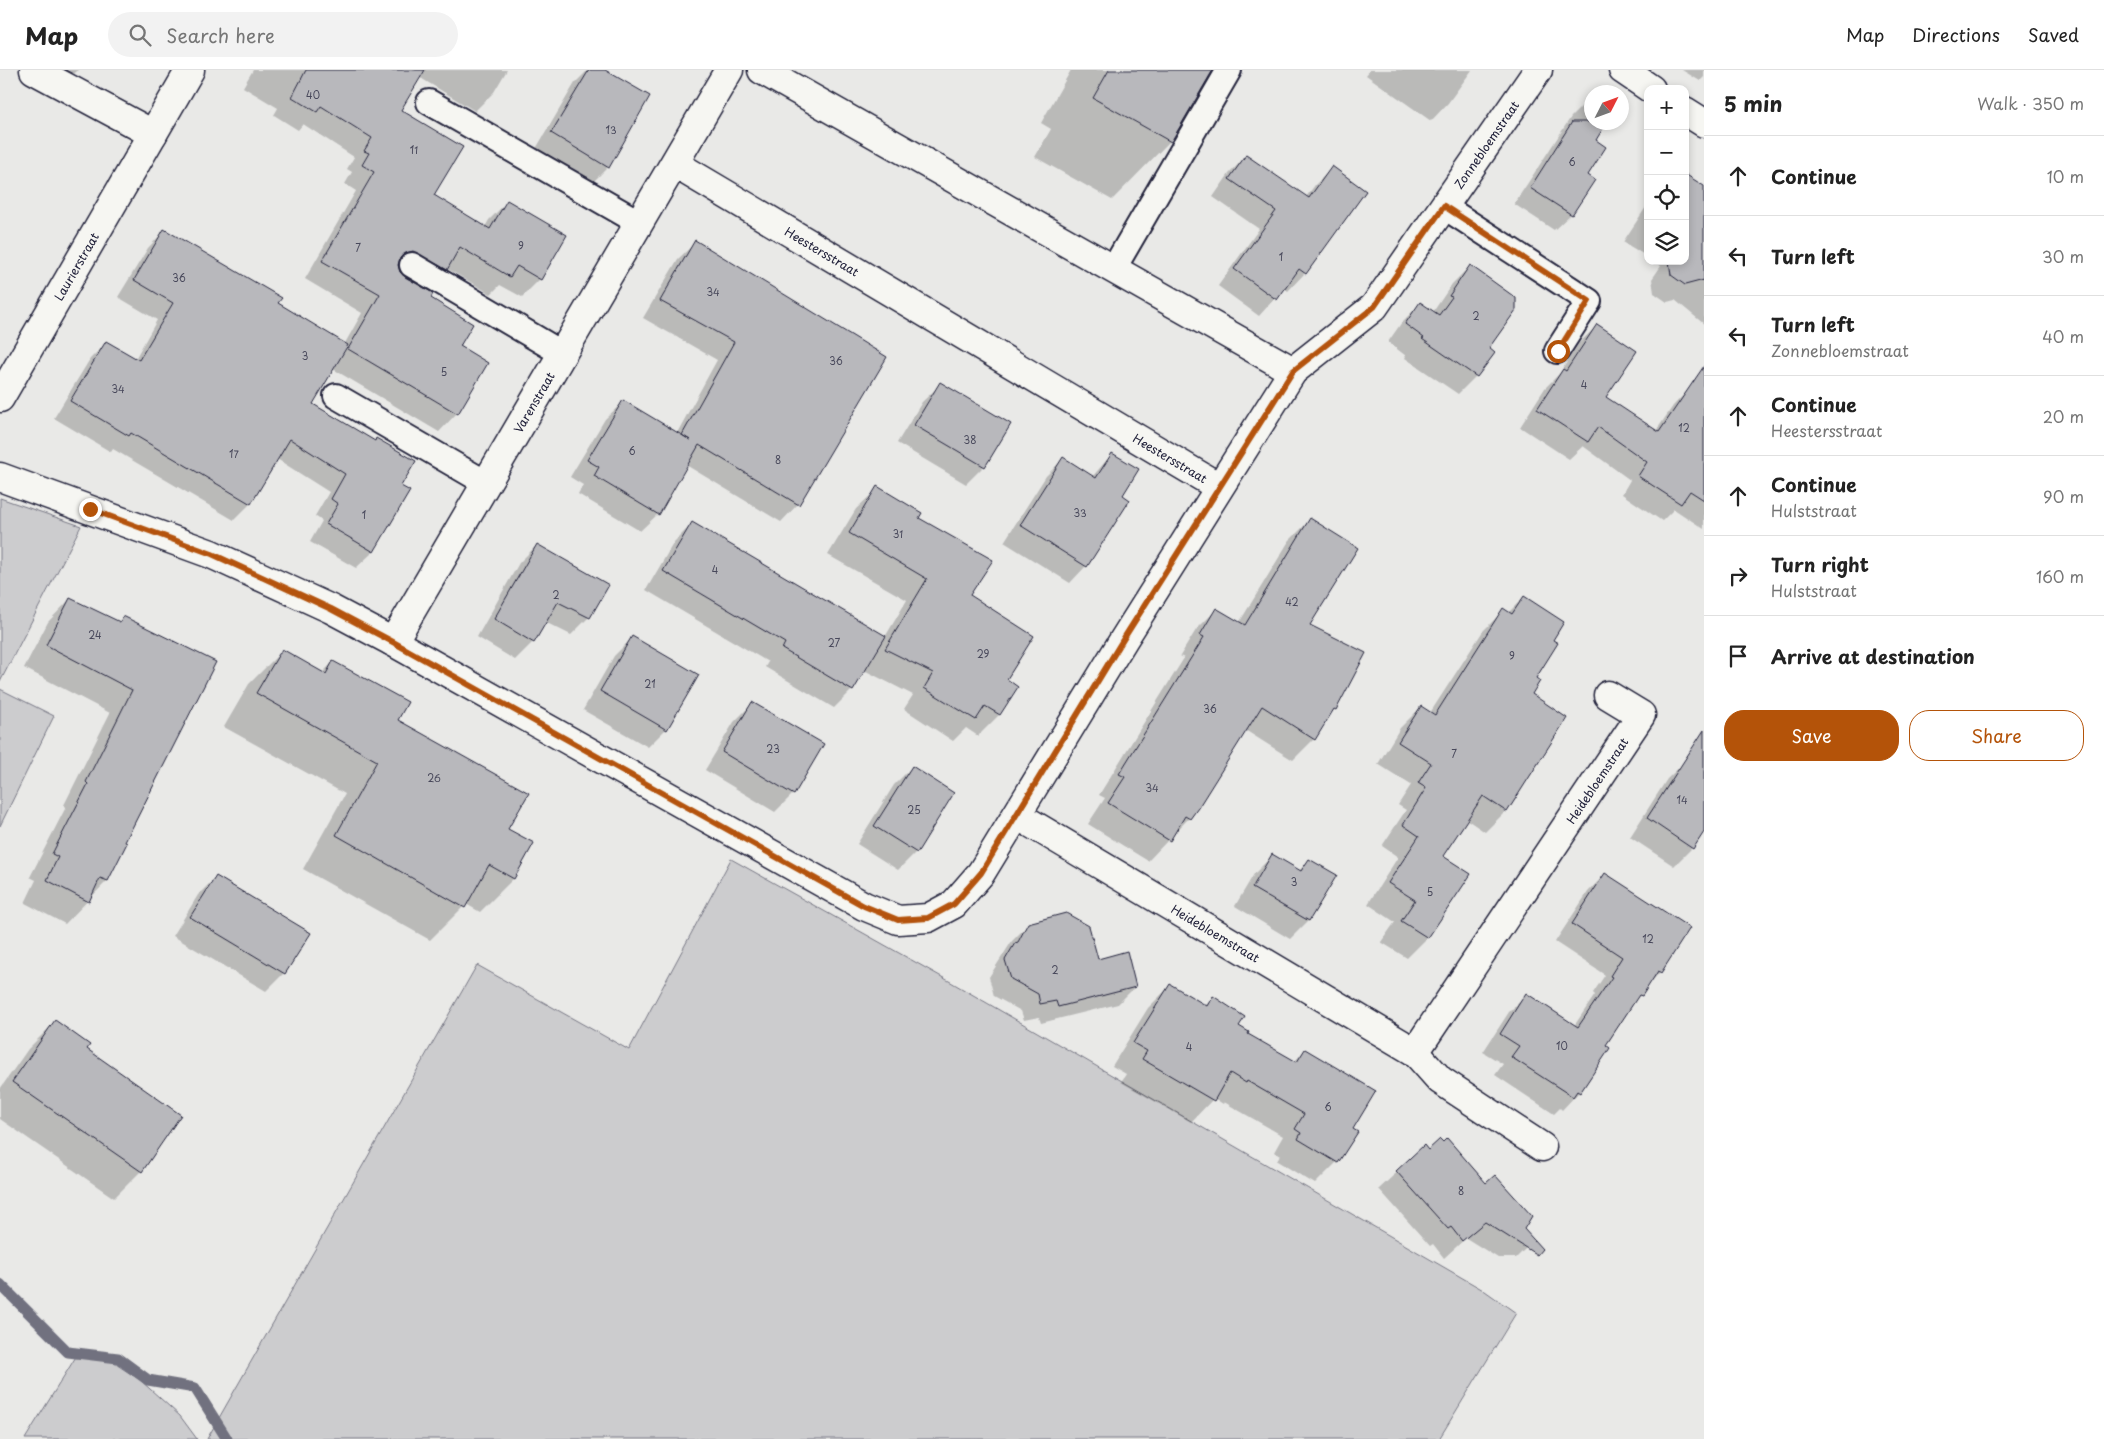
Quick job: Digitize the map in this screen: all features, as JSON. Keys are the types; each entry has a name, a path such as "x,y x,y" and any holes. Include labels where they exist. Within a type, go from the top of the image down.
{"street":[{"path":"34,70 153,134"},
{"name":"Laurierstraat","path":"0,398 190,70"},
{"path":"675,164 729,70"},
{"path":"762,70 1293,371"},
{"name":"Zonnebloemstraat","path":"1293,371 1374,307 1538,70"},
{"path":"1623,70 1645,85"},
{"path":"1689,114 1704,123"},
{"name":"Varenstraat","path":"393,642 675,164"},
{"name":"Heestersstraat","path":"675,164 1219,487 1293,371"},
{"path":"0,477 212,554 331,609 864,906 898,920 928,918 954,904 981,873 1219,487"},
{"name":"Heidebloemstraat","path":"1415,1052 1641,716 1608,695"},
{"name":"Heidebloemstraat","path":"1017,815 1415,1052 1440,1080 1542,1147"}],"lane":[{"path":"1114,268 1229,70"},
{"path":"429,102 640,223"},
{"path":"1444,206 1589,301 1558,351"},
{"path":"412,265 563,354"},
{"path":"336,396 486,483"}],"shaded area":[{"path":"0,498 81,526 0,682"},
{"path":"0,689 54,716 0,826"},
{"path":"731,859 949,981 1485,1291 1516,1313 1439,1439 207,1439 477,965 629,1050"},
{"path":"77,1355 105,1357 140,1380 180,1416 197,1439 25,1439"}],"building":[{"path":"306,70 425,70 401,110 463,147 434,195 490,229 507,200 567,235 541,280 517,266 510,277 460,247 447,270 413,251 406,253 400,258 398,265 400,272 405,277 433,293 431,298 473,324 460,346 488,363 458,414 348,349 380,294 322,261 374,172 362,165 369,153 364,151 372,138 321,106 317,112 292,97"},
{"path":"589,70 605,70 650,96 609,168 551,133"},
{"path":"1109,70 1213,70 1171,142 1093,98"},
{"path":"1572,122 1584,122 1584,130 1602,130 1596,140 1606,147 1588,175 1595,180 1572,215 1530,188"},
{"path":"1246,155 1309,198 1332,166 1366,191 1306,274 1299,269 1277,300 1234,269 1276,211 1229,179"},
{"path":"1689,177 1704,186 1704,280 1685,285 1671,275 1670,265 1689,265"},
{"path":"164,229 282,298 278,303 348,345 313,404 375,441 376,438 416,461 401,486 410,491 374,552 326,524 338,504 331,499 345,474 290,439 251,504 131,433 129,436 70,401 106,341 139,360 173,303 134,280"},
{"path":"695,240 887,357 799,505 699,445 659,515 594,476 599,467 587,460 623,400 690,440 682,435 734,342 660,301"},
{"path":"1470,265 1516,298 1516,310 1489,348 1495,353 1477,377 1422,339 1424,338 1405,324 1420,302 1439,315 1452,297 1449,296"},
{"path":"1597,324 1637,351 1606,397 1659,432 1704,366 1704,500 1690,491 1681,504 1638,476 1647,462 1598,427 1588,442 1537,409 1563,369 1566,371"},
{"path":"940,382 1011,424 985,467 914,425"},
{"path":"1112,453 1139,469 1123,495 1130,500 1087,567 1020,525 1063,457 1096,478"},
{"path":"877,486 922,513 919,518 993,560 970,595 1034,636 1007,679 1018,687 1000,715 985,706 976,720 924,688 933,673 885,649 927,579 849,533"},
{"path":"1310,518 1358,548 1310,625 1366,653 1336,710 1334,709 1315,740 1262,706 1198,808 1190,819 1185,816 1170,841 1108,803 1125,777 1119,774 1204,637 1200,635 1216,608 1245,625"},
{"path":"692,522 886,636 853,691 782,649 785,643 663,571"},
{"path":"537,544 609,585 590,618 558,602 534,643 494,619"},
{"path":"1524,596 1564,622 1553,640 1558,643 1536,678 1540,681 1532,694 1567,718 1507,812 1483,796 1443,856 1471,874 1428,938 1401,921 1415,900 1388,883 1419,836 1403,825 1426,788 1418,783 1431,763 1398,742 1421,706 1435,715 1503,608 1512,614"},
{"path":"70,598 120,622 123,616 216,662 125,842 127,843 108,881 100,878 89,902 47,880 58,857 52,854 88,784 86,782 132,690 46,645"},
{"path":"632,636 699,675 667,730 600,691"},
{"path":"282,649 326,674 333,661 408,702 398,720 529,793 508,829 534,843 514,879 489,865 465,908 336,835 377,761 256,693"},
{"path":"752,702 824,744 794,795 722,752"},
{"path":"1704,730 1704,832 1693,849 1647,818"},
{"path":"912,766 954,793 917,853 874,826"},
{"path":"1272,854 1301,871 1309,859 1337,875 1309,921 1252,888"},
{"path":"1605,873 1690,928 1661,973 1658,971 1642,996 1639,995 1606,1045 1610,1048 1580,1093 1577,1091 1573,1097 1511,1057 1519,1046 1500,1034 1526,993 1578,1027 1612,977 1610,976 1622,957 1572,924"},
{"path":"216,876 311,933 285,974 190,917"},
{"path":"1066,913 1089,926 1098,959 1127,951 1136,987 1058,1007 1056,1001 1040,1004 1038,994 1011,979 1005,960 1015,943 1018,942 1028,923"},
{"path":"1170,984 1207,1006 1213,996 1245,1017 1239,1026 1249,1032 1248,1034 1297,1062 1305,1049 1376,1091 1353,1129 1358,1132 1338,1163 1298,1139 1301,1133 1295,1129 1304,1114 1247,1081 1246,1083 1230,1073 1214,1101 1142,1059 1147,1051 1133,1043"},
{"path":"55,1020 90,1045 87,1049 181,1115 142,1172 12,1082"},
{"path":"1447,1138 1486,1183 1495,1175 1532,1216 1524,1229 1542,1249 1537,1255 1485,1222 1462,1241 1451,1227 1448,1229 1396,1171 1424,1145 1428,1150 1440,1139 1443,1142"}],"waterway":[{"path":"0,1284 68,1352 118,1358 148,1380 195,1388 227,1439"}],"route":[{"path":"90,509 212,554 331,609 864,906 898,920 928,918 954,904 981,873 1124,638 1293,371 1374,307 1444,206 1589,301 1558,351"}]}
